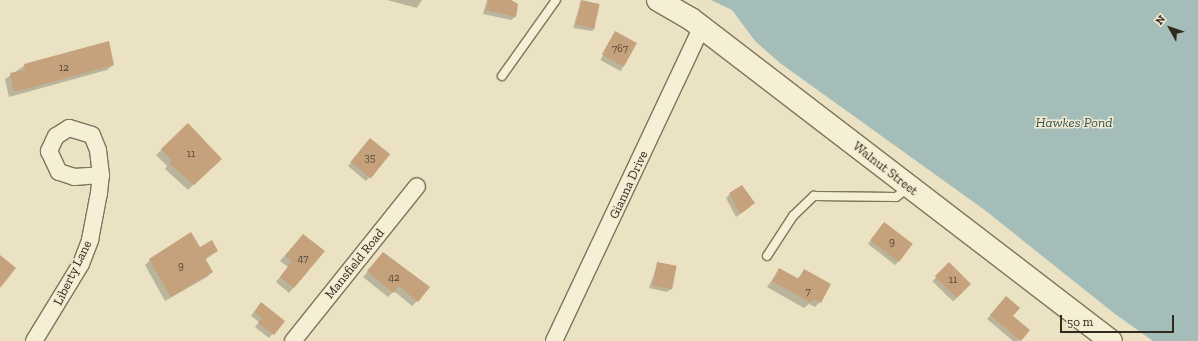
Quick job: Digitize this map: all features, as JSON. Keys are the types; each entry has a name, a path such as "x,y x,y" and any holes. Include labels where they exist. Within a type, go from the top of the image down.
{"main road":[{"name":"Walnut Street","path":"658,0 702,28 1111,341"}],"street":[{"name":"Gianna Drive","path":"554,341 702,28"},
{"name":"Liberty Lane","path":"34,341 50,319 86,250 96,214 100,175"},
{"name":"Mansfield Road","path":"293,341 417,186"}],"lane":[{"path":"502,76 556,0"},
{"path":"767,256 794,216 814,196 896,197 909,187"}],"water":[{"name":"Hawkes Pond","path":"711,0 1198,0 1198,341 1153,341 1115,314 986,211 780,63 755,41 732,10"}],"building":[{"path":"489,0 511,0 518,4 516,17 486,10"},
{"path":"581,0 600,4 594,28 576,24"},
{"path":"615,31 637,43 624,67 602,55"},
{"path":"109,41 114,65 14,92 10,73 25,70 24,64"},
{"path":"188,123 222,159 194,185 169,163 172,161 161,149"},
{"path":"370,138 390,154 371,178 350,162"},
{"path":"742,185 755,203 740,214 729,193"},
{"path":"884,222 913,244 899,262 870,240"},
{"path":"191,232 200,247 212,240 218,251 205,258 213,272 171,297 149,259"},
{"path":"303,234 325,251 294,288 280,277 292,261 285,256"},
{"path":"383,252 430,287 418,302 399,286 394,293 367,271"},
{"path":"0,255 16,268 0,288"},
{"path":"657,262 677,266 672,289 652,286"},
{"path":"949,262 971,284 957,298 935,276"},
{"path":"779,268 799,279 804,269 831,284 821,303 813,299 811,303 772,281"},
{"path":"1006,296 1020,308 1013,316 1030,330 1021,341 990,315"},
{"path":"261,302 285,321 274,335 258,323 262,318 254,312"}]}
